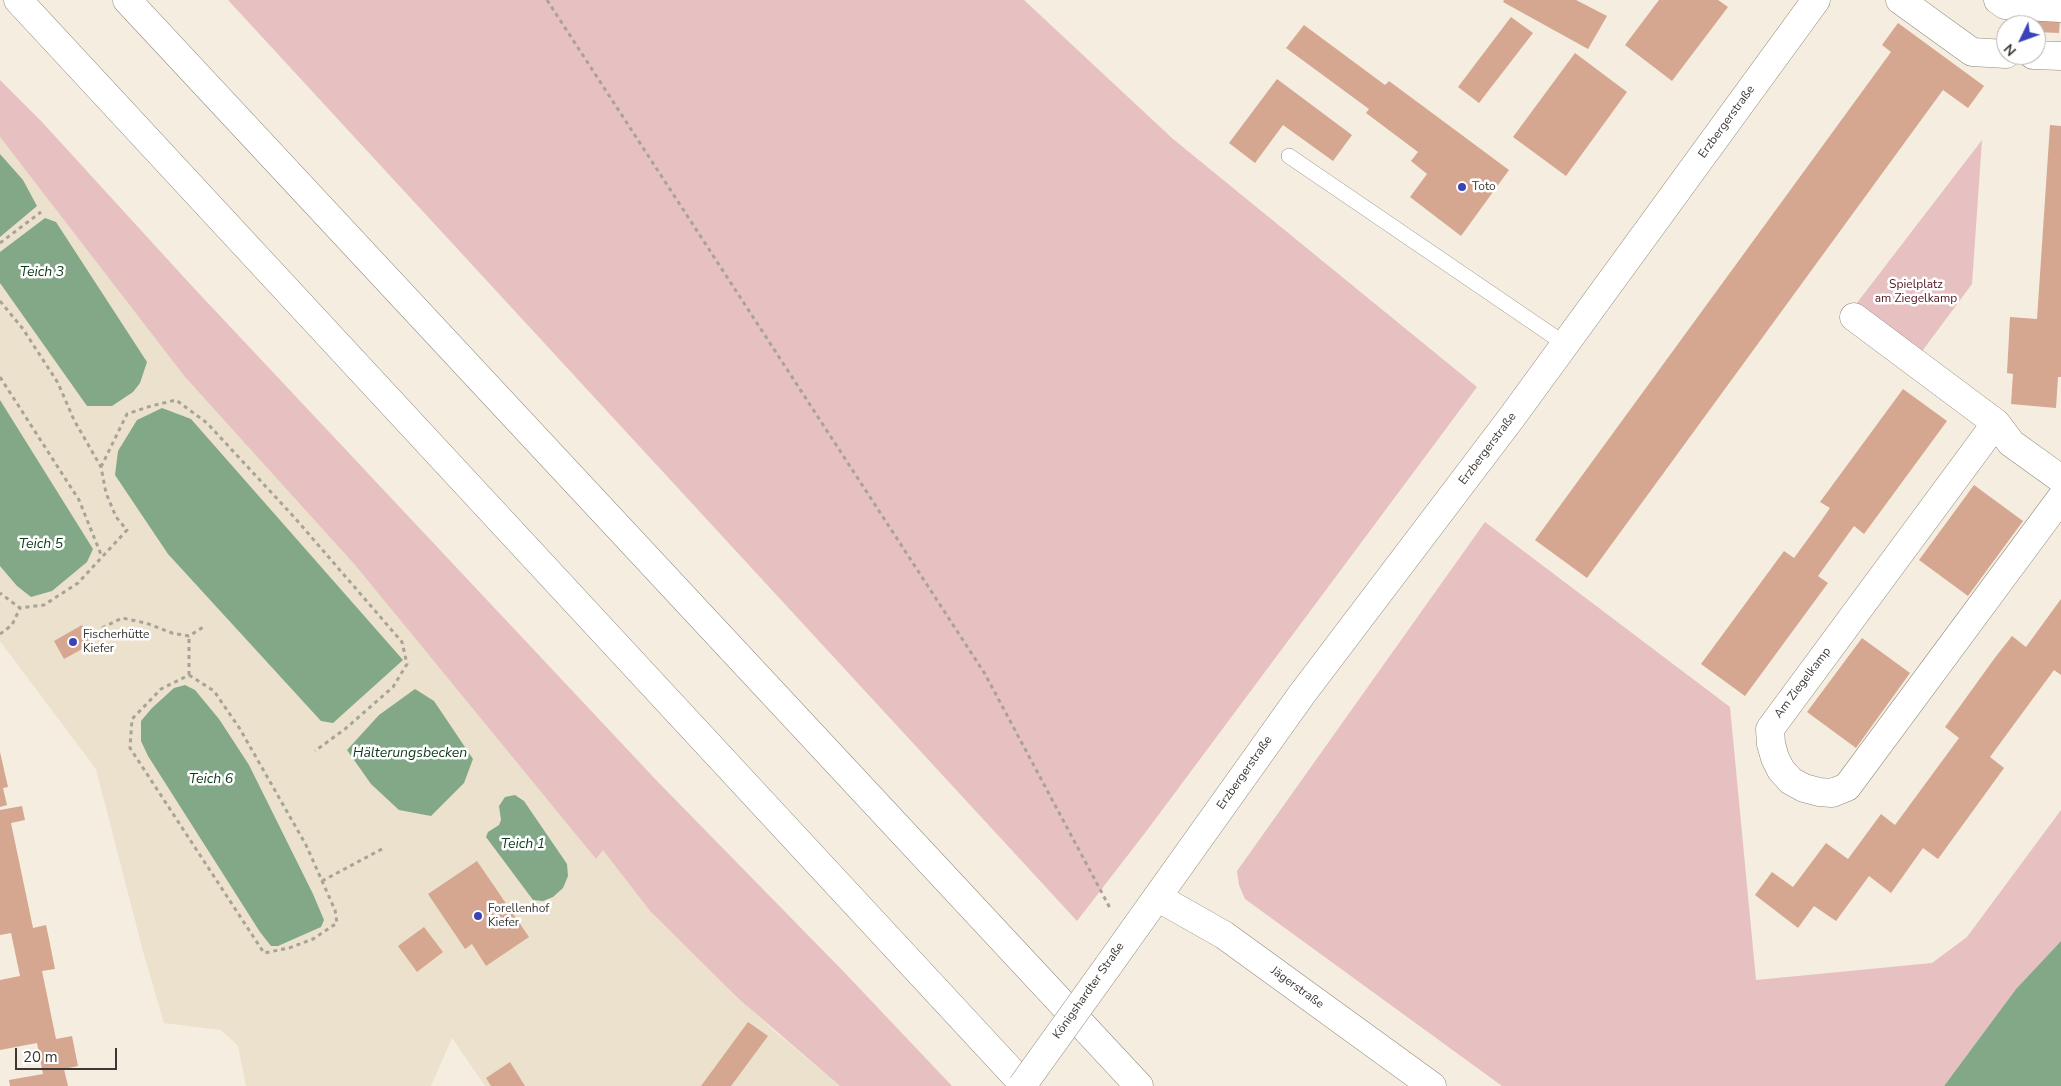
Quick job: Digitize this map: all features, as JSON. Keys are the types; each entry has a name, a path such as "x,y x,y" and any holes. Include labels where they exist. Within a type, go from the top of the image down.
{"main road":[{"path":"18,0 1023,1086"},
{"path":"128,0 1139,1086"},
{"name":"Erzbergerstraße","path":"1157,896 1302,694 1463,482 1816,0"},
{"path":"1900,0 1972,52 1996,53"},
{"path":"1998,0 2005,5 2061,8"},
{"path":"2046,55 2061,56"},
{"path":"1854,317 1996,423 2011,443 2061,479"},
{"name":"Am Ziegelkamp","path":"1996,423 1770,729 1771,744 1775,758 1781,770 1791,781 1804,788 1819,792 1832,793 1847,787 2061,498"},
{"name":"Königshardter Straße","path":"1023,1086 1157,896"},
{"name":"Jägerstraße","path":"1157,896 1224,936 1432,1086"}],"lane":[{"path":"1289,156 1565,344"}],"path":[{"path":"547,0 985,674 1127,939"},
{"path":"0,243 41,212"},
{"path":"0,301 22,329 58,383 74,420 101,467 106,493 116,517 127,530 78,583 44,605 20,608 0,593"},
{"path":"0,377 79,500 102,557"},
{"path":"101,467 127,414 176,400 207,423 294,517 402,642 407,664 393,687 345,729 315,751"},
{"path":"0,634 12,625 20,608"},
{"path":"102,628 122,618 146,623 172,633 189,636 205,626"},
{"path":"189,636 189,675"},
{"path":"189,675 214,691 240,729 306,845 335,910 338,923 313,939 289,948 264,953 130,748 132,719 161,689 189,675"},
{"path":"322,881 382,849"}],"shaded area":[{"path":"0,137 185,377 355,565 596,859 603,849 650,911 773,1030 840,1086 485,1086 452,1038 431,1086 246,1086 238,1046 221,1030 164,1023 144,955 96,769 0,641"}],"green space":[{"path":"228,0 1024,0 1173,139 1477,387 1148,829 1077,921"},
{"path":"0,80 42,122 191,285 658,782 844,972 952,1086 840,1086 739,999 650,911 603,850 596,859 355,565 185,377 0,137"},
{"name":"Spielplatz am Ziegelkamp","path":"1982,140 1972,284 1920,354 1853,308"},
{"path":"1485,522 1730,707 1756,980 1932,963 1967,937 2061,810 2061,941 2016,989 1944,1086 1502,1086 1245,899 1239,885 1237,871"}],"water":[{"path":"0,154 23,180 37,206 0,237"},
{"name":"Teich 3","path":"45,218 56,222 147,362 140,383 133,392 112,406 87,406 0,283 0,252"},
{"name":"Teich 5","path":"0,400 93,549 87,562 52,591 31,597 17,586 0,566"},
{"path":"162,408 191,419 403,660 333,723 321,721 168,554 115,475 118,451 137,420"},
{"name":"Teich 6","path":"185,685 195,690 219,719 249,765 313,894 324,920 321,927 278,946 271,946 260,932 148,756 141,741 141,721 174,688"},
{"name":"Hälterungsbecken","path":"415,689 434,701 473,759 464,783 431,816 399,810 371,784 347,750 379,715"},
{"name":"Teich 1","path":"515,795 524,801 567,864 568,876 563,888 553,897 543,901 533,900 486,837 488,832 499,825 501,820 499,806 505,797"},
{"path":"2061,941 2061,1086 1944,1086 2016,989"}],"building":[{"path":"1504,0 1576,0 1607,16 1588,49 1503,2"},
{"path":"1659,0 1718,0 1728,7 1672,81 1625,45"},
{"path":"1511,17 1533,33 1479,103 1458,87"},
{"path":"2046,17 2060,18 2059,33 2046,32"},
{"path":"1898,23 1984,86 1968,108 1943,90 1587,578 1535,540 1891,52 1882,45"},
{"path":"1304,25 1385,85 1389,81 1509,170 1461,236 1410,197 1427,174 1411,161 1418,152 1366,113 1369,109 1286,48"},
{"path":"1575,53 1627,92 1566,176 1513,137"},
{"path":"1277,79 1352,135 1333,161 1283,125 1255,163 1229,143"},
{"path":"2050,125 2061,126 2061,377 2058,377 2056,408 2011,404 2013,374 2007,373 2010,317 2037,319"},
{"path":"1903,389 1947,421 1864,534 1854,526 1818,576 1828,583 1745,696 1701,664 1784,551 1794,558 1830,508 1820,502"},
{"path":"1974,485 2023,521 1968,596 1919,560"},
{"path":"2061,599 2061,675 2054,670 1990,757 2004,768 1938,859 1923,848 1891,893 1869,876 1836,921 1814,906 1798,928 1755,895 1772,872 1793,887 1826,843 1848,859 1881,814 1895,825 1959,738 1945,727 1994,659 2012,636 2026,647"},
{"name":"Fischerhütte Kiefer","path":"82,625 93,643 64,659 54,641"},
{"path":"1862,638 1910,673 1856,748 1807,712"},
{"path":"0,752 8,787 3,788 7,805 0,807"},
{"path":"22,806 25,820 11,823 33,928 46,925 49,939 55,969 42,971 56,1039 72,1036 78,1066 64,1069 68,1086 10,1086 9,1080 43,1074 37,1043 0,1050 0,980 20,976 11,933 0,935 0,810"},
{"name":"Forellenhof Kiefer","path":"477,861 529,937 486,966 472,944 465,949 428,894"},
{"path":"424,927 443,952 417,972 398,946"},
{"path":"748,1022 768,1036 731,1086 701,1086"},
{"path":"510,1062 525,1086 491,1086 486,1078"}],"place":[{"name":"Toto","path":"1462,187"},
{"name":"Fischerhütte Kiefer","path":"73,642"},
{"name":"Forellenhof Kiefer","path":"478,916"}]}
